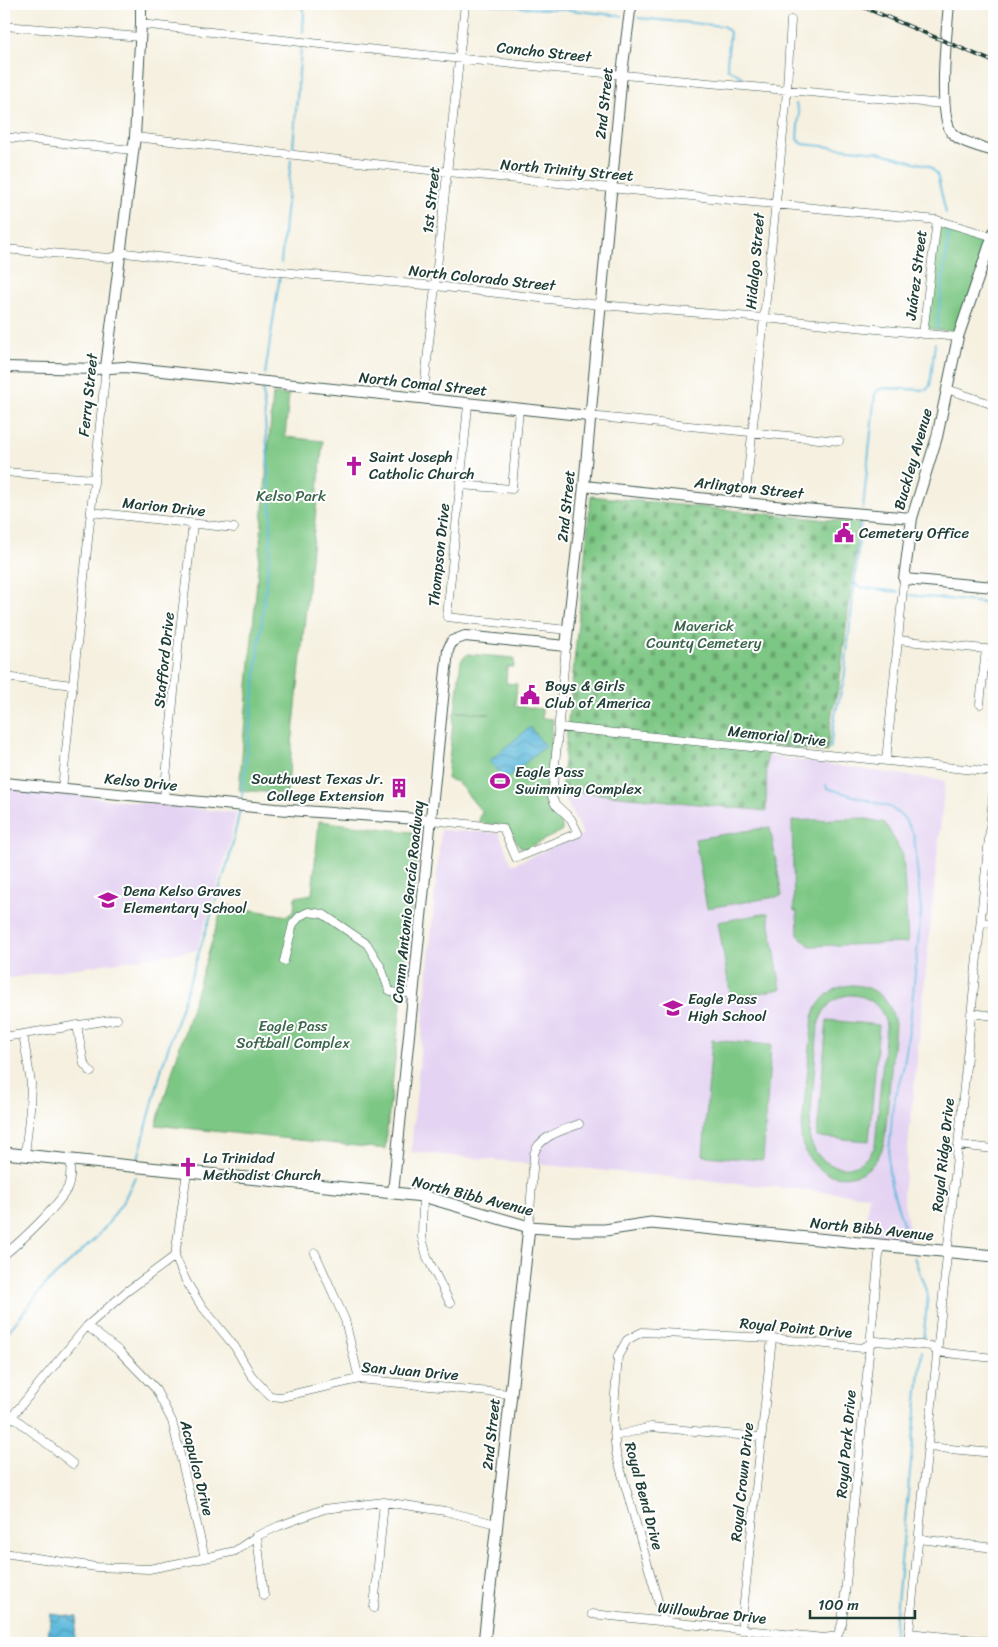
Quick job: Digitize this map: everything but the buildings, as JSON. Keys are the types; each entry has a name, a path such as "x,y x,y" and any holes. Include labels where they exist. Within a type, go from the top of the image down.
{"main road":[{"name":"North Bibb Avenue","path":"4,1153 423,1196 529,1227 605,1230 651,1223 994,1256"},
{"name":"2nd Street","path":"484,1643 529,1227"}],"street":[{"name":"Ferry Street","path":"62,789 106,367 135,137 141,37 140,4"},
{"name":"1st Street","path":"423,399 465,4"},
{"name":"2nd Street","path":"431,820 503,828 516,858 578,833 571,819 555,804 552,797 566,646 584,486 622,73 630,11 633,4"},
{"path":"949,4 944,104 946,122 953,134 964,141 994,151"},
{"name":"Hidalgo Street","path":"745,503 786,104 791,20"},
{"name":"Concho Street","path":"141,24 303,42 944,104"},
{"path":"4,26 141,37"},
{"path":"4,137 133,150"},
{"name":"North Trinity Street","path":"135,137 447,172 937,220 994,235"},
{"name":"Juárez Street","path":"923,334 937,220"},
{"name":"Buckley Avenue","path":"886,761 912,518 937,438 958,337 994,235"},
{"name":"North Colorado Street","path":"4,249 109,258 126,253 282,272 436,286 600,305 764,318 958,337"},
{"name":"North Comal Street","path":"4,368 124,367 468,405 839,441"},
{"path":"947,389 994,406"},
{"name":"Thompson Drive","path":"468,405 447,617 568,630"},
{"path":"460,485 512,489 518,409"},
{"path":"4,472 94,479"},
{"name":"Arlington Street","path":"584,486 912,518"},
{"name":"Marion Drive","path":"91,512 234,528"},
{"name":"Stafford Drive","path":"164,800 179,638 194,524"},
{"path":"904,579 994,587"},
{"name":"Comm Antonio García Roadway","path":"393,1193 448,650 452,642 465,636 566,646"},
{"path":"898,640 990,649 980,704"},
{"path":"4,677 73,685"},
{"name":"Memorial Drive","path":"558,727 994,772"},
{"name":"Kelso Drive","path":"4,783 164,800 431,820"},
{"name":"Royal Ridge Drive","path":"908,1643 971,1014 992,834 994,788"},
{"path":"284,961 293,924 300,916 308,912 323,914 367,944 381,967 389,990 395,993 414,993"},
{"path":"981,922 994,923"},
{"path":"971,1014 994,1016"},
{"path":"4,1037 117,1019"},
{"path":"77,1025 84,1064 91,1072"},
{"path":"23,1034 31,1083 25,1155"},
{"path":"529,1227 534,1154 537,1145 579,1124"},
{"path":"958,1145 994,1149"},
{"path":"4,1255 50,1210 68,1187 71,1160"},
{"path":"4,1426 87,1326 126,1292 175,1256 187,1172"},
{"path":"423,1196 422,1237 427,1257 450,1303"},
{"name":"Royal Park Drive","path":"828,1638 837,1636 842,1624 880,1245"},
{"path":"315,1253 345,1320 359,1379"},
{"name":"San Juan Drive","path":"175,1256 186,1281 200,1304 235,1347 251,1375 270,1396 281,1397 359,1379 510,1394"},
{"name":"Acapulco Drive","path":"87,1326 119,1351 155,1388 172,1421 205,1558"},
{"name":"Royal Bend Drive","path":"647,1332 642,1332 628,1340 618,1356 613,1420 616,1453 664,1622"},
{"name":"Royal Point Drive","path":"647,1332 772,1338 862,1348 876,1340 931,1346 938,1352 994,1358"},
{"name":"Royal Crown Drive","path":"741,1630 772,1338"},
{"path":"12,1416 73,1464"},
{"path":"615,1436 651,1427 760,1437"},
{"path":"928,1446 994,1453"},
{"path":"4,1553 96,1567 148,1569 235,1551 256,1536 324,1509 384,1502 445,1511 496,1524"},
{"path":"374,1608 384,1502"},
{"path":"256,1536 264,1596"},
{"path":"919,1539 994,1548"},
{"name":"Willowbrae Drive","path":"592,1614 828,1638"},
{"path":"909,1632 994,1642"}],"shaded area":[{"name":"Eagle Pass High School","path":"767,756 945,781 903,1197 911,1239 864,1233 869,1196 411,1152 441,830 499,833 512,865 583,834 561,790 766,811"},
{"name":"Dena Kelso Graves Elementary School","path":"4,788 236,813 228,850 197,950 4,979"}],"green space":[{"path":"939,229 987,242 958,332 929,329 927,326"},
{"name":"Kelso Park","path":"273,394 289,395 285,437 323,441 287,794 239,790"},
{"name":"Maverick County Cemetery","path":"591,496 859,523 839,687 832,712 827,752 767,745 766,811 561,790"},
{"name":"Eagle Pass Swimming Complex","path":"468,654 514,658 514,667 507,667 506,683 517,684 515,706 542,709 542,718 553,719 546,802 551,813 560,821 562,831 525,849 520,847 507,826 479,823 480,815 483,813 457,782 447,779 454,712 490,714 455,711 461,660"},
{"path":"862,818 885,823 903,855 908,943 810,946 798,935 797,911 794,911 792,821"},
{"name":"Eagle Pass Softball Complex","path":"319,821 420,833 385,1149 156,1125 223,905 287,916 294,911 295,897 312,894"},
{"path":"770,827 782,896 707,908 695,839"},
{"path":"768,913 781,989 731,998 718,922"},
{"path":"844,986 860,986 875,991 886,1002 895,1025 885,1137 879,1155 870,1167 857,1174 843,1177 829,1174 816,1167 807,1154 801,1137 813,1017 819,1004 827,995","holes":["847,995 868,999 878,1007 886,1026 875,1146 867,1157 858,1164 838,1167 829,1164 820,1157 813,1148 809,1136 818,1025 822,1014 832,1002"]},
{"path":"827,1020 879,1025 869,1141 817,1137"},
{"path":"712,1040 771,1045 763,1160 703,1156"}],"water":[{"path":"530,727 545,746 505,780 489,761"},
{"path":"51,1614 77,1617 74,1643 47,1643"}],"waterway":[{"path":"300,4 304,12 303,32"},
{"path":"490,4 562,9 622,16"},
{"path":"638,18 723,26 730,32 728,69 744,78"},
{"path":"293,148 301,48"},
{"path":"796,104 799,113 797,139 803,144 878,152 929,166 937,174 946,213"},
{"path":"281,263 291,160"},
{"path":"937,328 948,232"},
{"path":"265,374 280,275"},
{"path":"863,508 875,394 878,390 884,388 926,390 930,386 935,343"},
{"path":"242,796 271,541 271,508 263,389"},
{"path":"830,749 835,715 844,680 861,522"},
{"path":"854,583 859,587 899,592"},
{"path":"909,595 994,604"},
{"path":"826,785 827,788 890,807 904,818 914,835 921,913 910,1023 904,1065 893,1105 888,1164 891,1185 907,1237"},
{"path":"138,1159 162,1067 229,859 240,810"},
{"path":"4,1337 45,1285 94,1240 107,1225 124,1200 135,1177"},
{"path":"914,1257 928,1296 923,1339"},
{"path":"893,1643 922,1351"}],"railway":[{"path":"856,4 994,62"}],"place":[{"name":"Saint Joseph Catholic Church","path":"354,466"},
{"name":"Cemetery Office","path":"844,533"},
{"name":"Boys & Girls Club of America","path":"530,695"},
{"name":"Eagle Pass Swimming Complex","path":"500,781"},
{"name":"Southwest Texas Jr. College Extension","path":"399,788"},
{"name":"Dena Kelso Graves Elementary School","path":"108,900"},
{"name":"Eagle Pass High School","path":"673,1008"},
{"name":"La Trinidad Methodist Church","path":"188,1167"}]}
